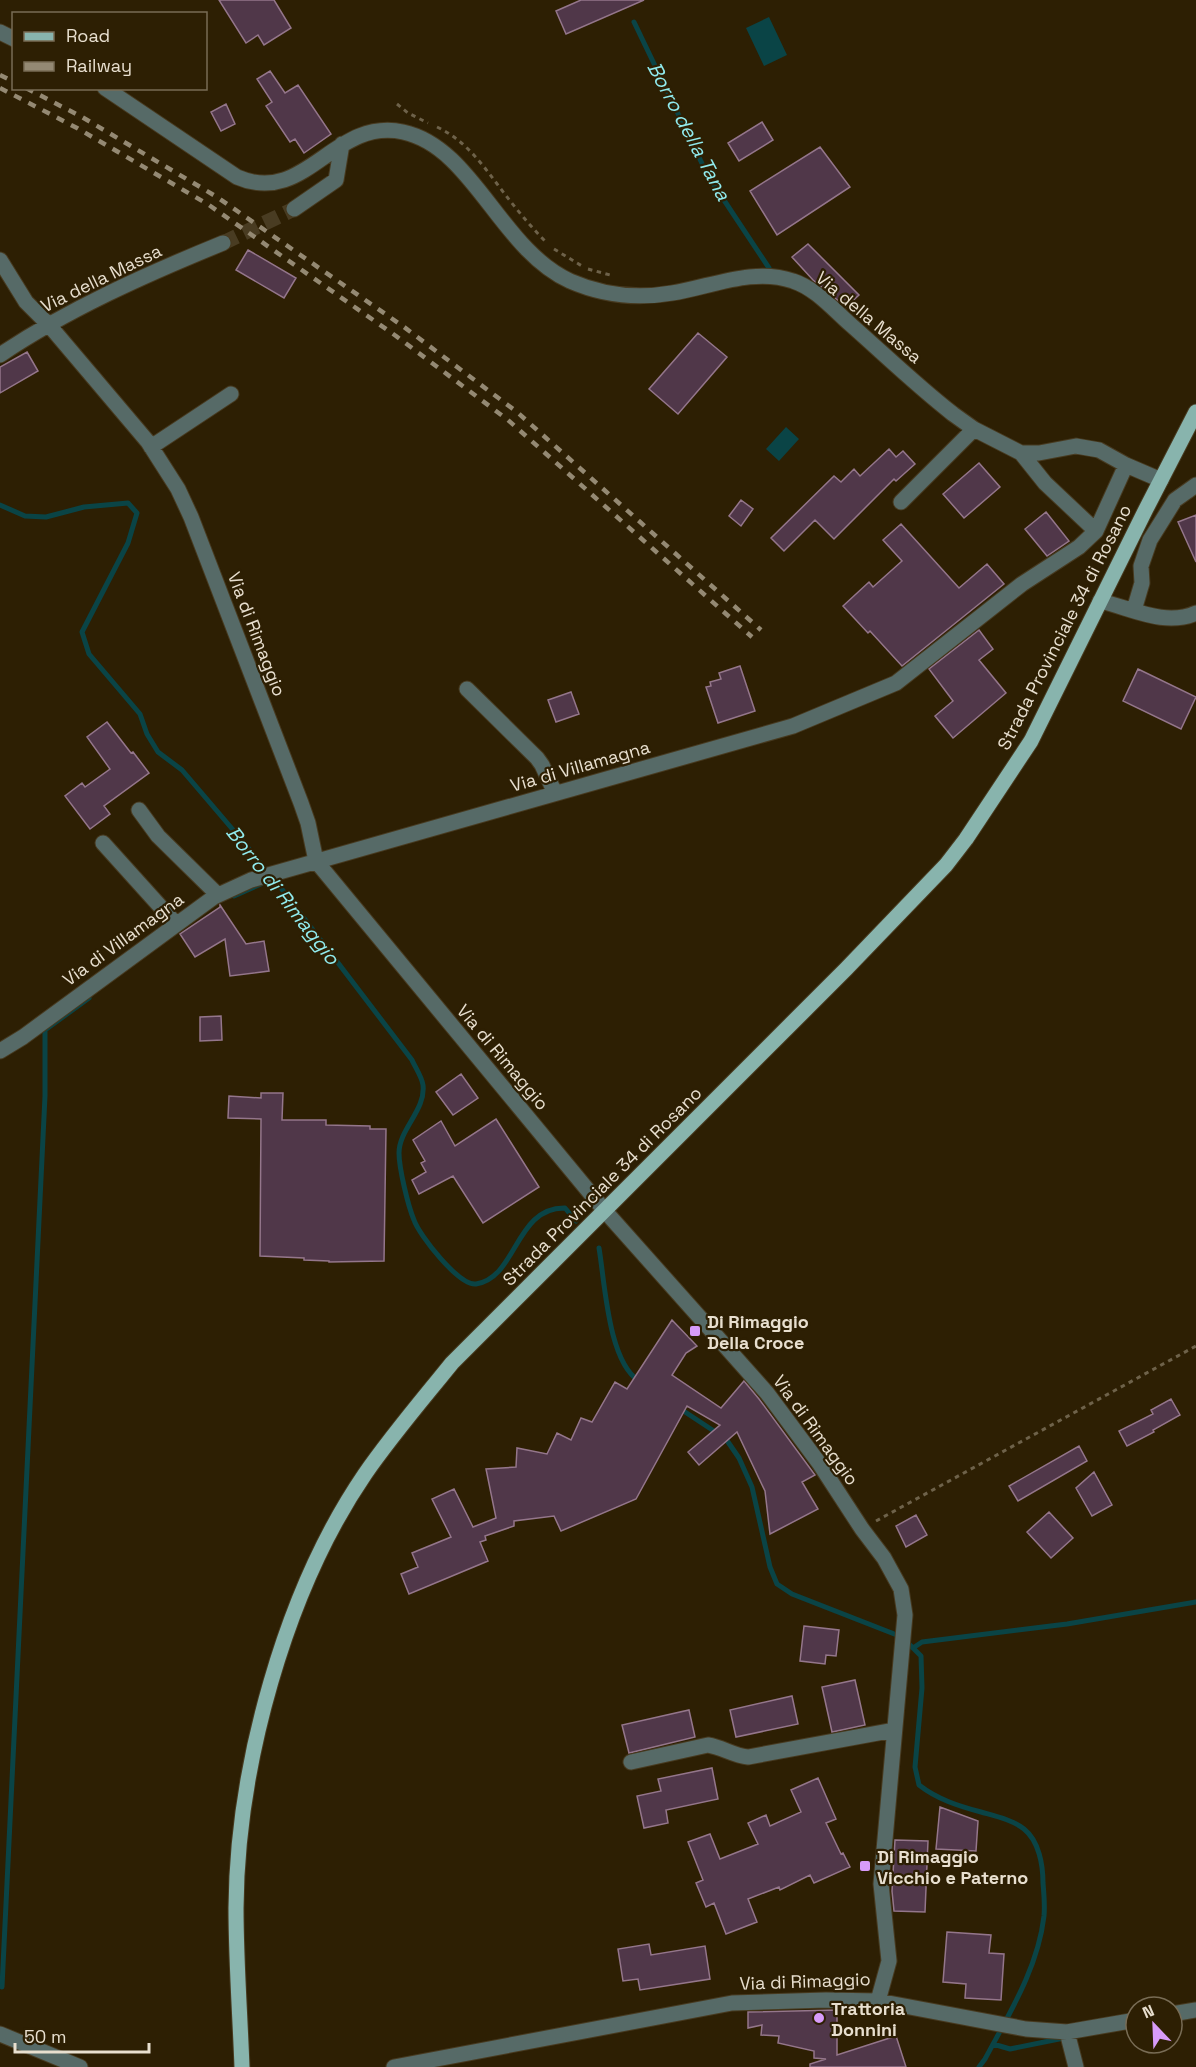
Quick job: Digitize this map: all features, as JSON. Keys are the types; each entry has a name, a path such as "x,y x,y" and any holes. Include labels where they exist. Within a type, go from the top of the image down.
{"main road":[{"name":"Strada Provinciale 34 di Rosano","path":"242,2067 236,1907 243,1818 258,1737 274,1675 306,1586 333,1529 359,1484 398,1428 452,1363 837,978 946,865 987,809 1031,741 1161,480 1194,422"}],"street":[{"name":"Via della Massa","path":"108,90 237,177 267,184 280,183 342,144 365,133 389,130 416,135 434,144 458,165 527,250 552,271 588,287 624,296 645,297 736,279 766,277 793,281 820,297 942,406 974,429 1021,453 1045,483 1096,531"},
{"path":"294,209 336,180 342,144"},
{"name":"Via della Massa","path":"0,355 49,325 160,269 223,243"},
{"name":"Via di Rimaggio","path":"0,260 26,302 49,325 151,447 178,489 191,517 301,803 316,861 601,1215 767,1393 819,1463 884,1558 901,1589 905,1615 881,1884 889,1961 878,2001 732,2003 394,2067"},
{"path":"151,447 231,394"},
{"path":"901,502 974,429"},
{"path":"1021,453 1038,453 1076,447 1099,450 1161,480"},
{"name":"Via di Villamagna","path":"0,1051 23,1037 218,895 251,880 793,726 896,683 1022,584 1079,547 1096,531 1126,465"},
{"path":"1134,610 1142,583 1141,566 1150,540 1175,500 1196,485"},
{"path":"1100,601 1153,616 1175,619 1196,613"},
{"path":"467,689 537,758 555,794"},
{"path":"139,810 158,836 218,895"},
{"path":"103,843 176,924"},
{"path":"631,1762 708,1745 719,1746 740,1756 748,1757 894,1730"},
{"path":"878,2001 1026,2029 1066,2032 1124,2022"},
{"path":"1066,2032 1076,2067"},
{"path":"0,2034 81,2067"}],"path":[{"path":"397,104 408,113 452,134 471,151 532,228 553,249 583,267 619,277"},
{"path":"862,1529 1196,1346"}],"water":[{"path":"769,17 787,55 764,66 746,28"},
{"path":"786,427 799,439 779,461 766,449"}],"building":[{"path":"219,0 274,0 291,28 264,45 258,35 246,43"},
{"path":"581,0 644,0 566,34 556,11"},
{"path":"270,71 285,93 298,85 331,134 304,153 295,139 290,142 266,106 272,102 257,79"},
{"path":"226,104 235,124 221,131 211,112"},
{"path":"762,122 773,140 739,161 728,143"},
{"path":"820,147 850,187 777,235 750,191"},
{"path":"808,244 859,295 846,307 813,280 792,257"},
{"path":"248,250 296,278 284,298 236,270"},
{"path":"698,333 727,357 678,414 649,389"},
{"path":"27,352 38,371 0,393 0,367"},
{"path":"889,449 896,457 903,451 915,464 896,481 894,479 834,539 815,520 784,551 771,538 834,476 841,482 854,469 860,476"},
{"path":"979,463 1000,487 964,518 943,494"},
{"path":"741,500 753,509 741,526 729,516"},
{"path":"1046,512 1069,541 1047,556 1025,529"},
{"path":"1196,515 1196,562 1178,522"},
{"path":"901,524 959,588 987,564 1004,584 902,666 843,606 869,582 873,587 902,561 883,540"},
{"path":"979,630 993,649 979,660 1006,693 953,738 935,716 953,701 929,669"},
{"path":"740,666 755,711 718,723 706,687 711,686 710,682 721,679 719,673"},
{"path":"1138,669 1196,697 1181,729 1123,701"},
{"path":"571,692 579,714 556,722 548,700"},
{"path":"107,722 149,773 104,806 110,814 90,829 65,796 82,783 85,787 110,769 87,737"},
{"path":"220,905 246,944 264,941 269,971 230,976 225,939 195,957 180,934"},
{"path":"221,1016 222,1040 200,1041 200,1017"},
{"path":"461,1074 478,1098 453,1115 436,1092"},
{"path":"261,1093 283,1093 282,1120 326,1120 326,1125 370,1126 370,1129 386,1129 384,1261 329,1262 304,1260 304,1258 260,1256 261,1119 228,1118 229,1096 261,1098"},
{"path":"496,1119 539,1187 483,1223 453,1176 419,1194 412,1180 426,1172 421,1163 425,1161 413,1140 441,1121 455,1146"},
{"path":"672,1320 697,1346 686,1353 672,1375 721,1408 744,1381 815,1475 802,1482 818,1509 770,1534 765,1491 737,1432 699,1465 688,1452 720,1425 687,1406 636,1499 561,1531 554,1516 514,1521 514,1526 485,1536 486,1540 480,1542 488,1561 409,1594 401,1574 418,1567 412,1553 451,1537 432,1499 454,1489 473,1527 496,1518 486,1469 516,1467 517,1448 547,1454 557,1433 571,1440 581,1418 592,1422 615,1382 627,1389"},
{"path":"1171,1399 1180,1415 1127,1446 1119,1431 1153,1414 1151,1410"},
{"path":"1079,1446 1087,1461 1018,1501 1009,1486"},
{"path":"1094,1472 1112,1505 1092,1516 1076,1488"},
{"path":"1049,1512 1073,1538 1051,1558 1027,1532"},
{"path":"916,1515 927,1535 906,1547 896,1526"},
{"path":"804,1626 839,1630 836,1656 826,1655 825,1664 800,1661"},
{"path":"855,1680 865,1725 832,1732 822,1687"},
{"path":"792,1696 798,1724 736,1737 730,1710"},
{"path":"689,1710 695,1737 629,1753 622,1725"},
{"path":"712,1768 718,1799 666,1810 668,1823 644,1828 637,1796 661,1791 658,1779"},
{"path":"818,1778 836,1819 826,1823 850,1867 814,1883 810,1875 780,1890 779,1887 748,1899 757,1922 726,1934 714,1903 706,1907 696,1883 703,1880 688,1842 710,1834 720,1859 758,1844 748,1823 766,1815 770,1826 801,1812 791,1790"},
{"path":"940,1807 978,1821 976,1851 936,1849"},
{"path":"895,1840 928,1841 925,1912 894,1911 892,1891"},
{"path":"947,1932 991,1935 989,1953 1004,1954 1001,2000 965,1998 966,1984 943,1982"},
{"path":"649,1944 651,1955 705,1946 710,1979 640,1990 638,1979 623,1981 618,1949"},
{"path":"837,2010 837,2055 896,2036 906,2067 810,2067 810,2064 826,2059 814,2058 814,2051 778,2043 779,2036 761,2035 762,2025 748,2028 748,2012"}],"waterway":[{"name":"Borro della Tana","path":"634,22 708,176 769,268"},
{"name":"Borro di Rimaggio","path":"0,505 25,516 46,517 84,507 128,503 137,513 128,543 82,632 89,654 140,714 147,734 158,752 182,770 240,838 412,1060 420,1075 423,1094 421,1103 400,1144 399,1160 412,1214 417,1227 431,1247 450,1269 460,1277 476,1284 490,1279 500,1269 536,1219 549,1211 565,1208 576,1221"},
{"path":"234,896 261,884"},
{"path":"2,1987 45,1096 45,1030 89,998"},
{"name":"Borro di Rimaggio","path":"599,1248 614,1339 629,1371 639,1381"},
{"name":"Borro di Rimaggio","path":"679,1408 726,1439 739,1458 752,1487 770,1567 777,1584 792,1594 902,1637 921,1656 922,1688 915,1767 919,1785 948,1802 1015,1823 1029,1834 1037,1847 1042,1869 1044,1916 1036,1954 1013,2008 979,2067"},
{"path":"913,1648 922,1642 1067,1624 1196,1602"},
{"path":"993,2044 1010,2049 1064,2038"}],"tunnel":[{"path":"223,243 294,209"}],"railway":[{"path":"0,75 12,81"},
{"path":"0,88 77,128 209,205 396,336 508,420 752,637"},
{"path":"30,90 82,117 217,197 404,327 517,412 761,630"}],"place":[{"name":"Di Rimaggio Della Croce","path":"695,1331"},
{"name":"Di Rimaggio Vicchio e Paterno","path":"865,1866"},
{"name":"Trattoria Donnini","path":"819,2018"}]}
